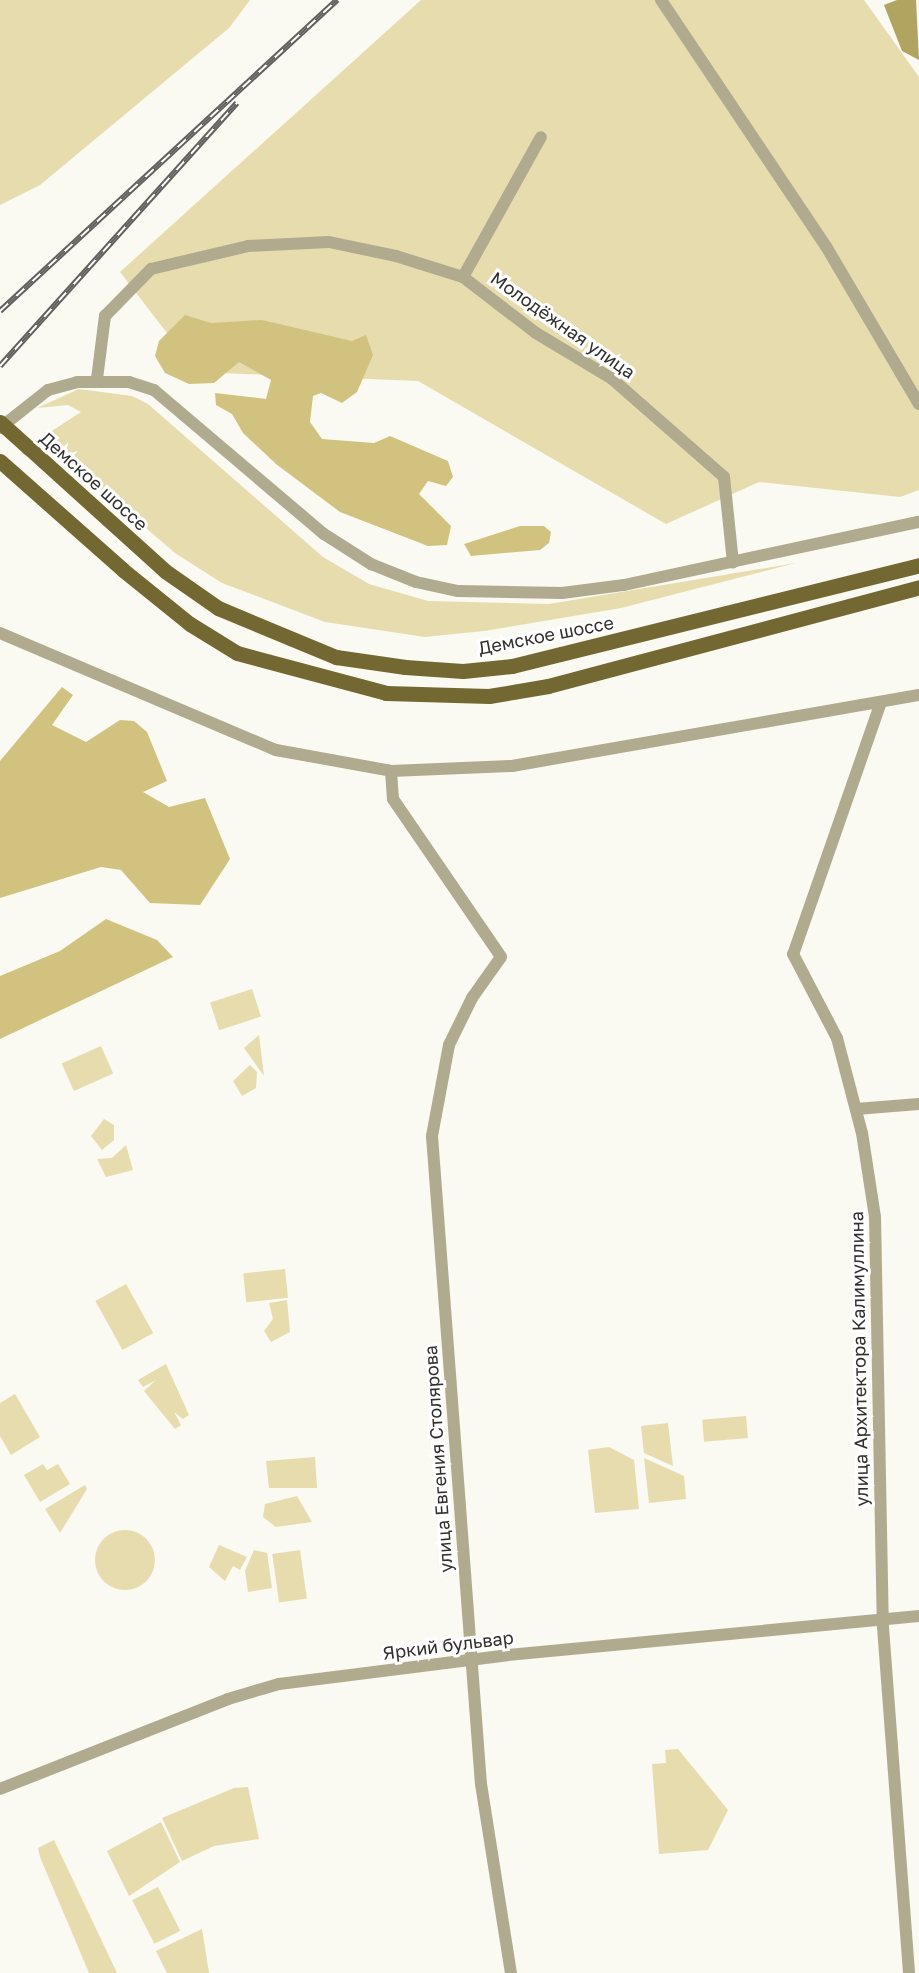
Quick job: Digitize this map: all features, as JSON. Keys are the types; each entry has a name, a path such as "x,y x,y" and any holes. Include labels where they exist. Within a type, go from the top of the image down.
{"main road":[{"name":"Демское шоссе","path":"0,422 165,571 218,608 336,657 405,667 463,671 512,666 919,565"},
{"path":"5,465 156,597 237,653 386,693 489,696 548,686 919,587"}],"street":[{"path":"661,0 827,248 919,404"},
{"path":"463,277 541,137"},
{"name":"Молодёжная улица","path":"97,379 105,316 151,269 248,246 329,242 463,277 536,333 611,378 724,477 733,563"},
{"path":"0,428 48,390 97,379 154,390 324,534 371,564 416,582 506,595 562,593 733,563 919,522"},
{"path":"0,633 276,750 390,771 512,766 919,695"},
{"name":"улица Архитектора Калимуллина","path":"881,702 793,954 837,1038 856,1109 879,1252 883,1619 909,1973"},
{"name":"улица Евгения Столярова","path":"390,771 393,799 501,957 472,998 449,1045 432,1136 481,1784 511,1973"},
{"path":"856,1109 919,1104"},
{"name":"Яркий бульвар","path":"0,1789 254,1690 471,1660 919,1616"}],"shaded area":[{"path":"0,0 250,0 229,28 40,185 0,205"},
{"path":"421,0 864,0 919,77 919,490 900,497 759,482 666,524 418,381 197,372 120,272"},
{"path":"897,0 916,0 919,60 902,51 884,5"},
{"path":"185,315 211,323 262,320 352,341 366,335 373,355 357,392 342,403 321,393 313,396 310,422 322,439 374,443 390,436 448,461 453,477 446,486 428,481 419,494 451,526 447,545 428,546 340,512 276,464 243,433 232,414 216,405 215,393 266,399 271,380 239,362 214,383 189,384 165,373 155,356 159,341"},
{"path":"79,389 132,396 148,404 323,557 369,584 428,601 549,604 796,563 621,608 484,631 425,637 325,622 222,583 175,553 41,438 81,412 68,405 37,408"},
{"path":"520,526 544,526 551,532 549,543 540,550 471,556 464,544"},
{"path":"62,687 73,695 52,725 86,742 120,720 134,721 147,732 167,781 143,792 169,807 205,798 230,859 200,905 150,903 121,870 101,867 0,898 0,761"},
{"path":"106,919 157,940 173,957 0,1039 0,976 60,951"},
{"path":"252,989 261,1017 219,1030 210,1003"},
{"path":"259,1035 261,1051 264,1076 244,1048"},
{"path":"101,1046 113,1073 74,1091 62,1063"},
{"path":"250,1065 257,1072 256,1088 242,1096 233,1081"},
{"path":"104,1119 114,1125 114,1140 102,1150 91,1136"},
{"path":"126,1145 133,1170 106,1177 97,1159 112,1158"},
{"path":"285,1269 288,1298 246,1302 243,1273"},
{"path":"126,1284 153,1333 123,1350 95,1301"},
{"path":"287,1300 290,1332 271,1342 264,1331 273,1319 269,1303"},
{"path":"166,1364 189,1415 183,1419 174,1412 181,1425 175,1429 144,1391 156,1380 143,1387 138,1380"},
{"path":"15,1394 40,1437 11,1455 0,1436 0,1403"},
{"path":"746,1416 748,1438 704,1442 702,1420"},
{"path":"668,1423 673,1466 644,1453 641,1426"},
{"path":"609,1447 634,1460 639,1509 595,1513 588,1450"},
{"path":"315,1457 317,1488 269,1488 266,1461"},
{"path":"644,1458 684,1476 686,1499 649,1503"},
{"path":"43,1464 47,1470 58,1464 70,1484 40,1502 24,1475"},
{"path":"85,1485 87,1489 60,1533 45,1509"},
{"path":"297,1496 312,1522 276,1527 263,1517 265,1504"},
{"path":"125,1530 142,1535 150,1543 155,1560 150,1577 142,1585 125,1590 108,1585 100,1577 95,1560 100,1543 108,1535"},
{"path":"219,1545 247,1557 240,1570 233,1566 225,1581 209,1567"},
{"path":"254,1550 267,1553 272,1588 248,1592 245,1571"},
{"path":"300,1550 307,1599 279,1602 272,1554"},
{"path":"678,1749 728,1810 708,1850 659,1854 652,1764 666,1763 665,1750"},
{"path":"248,1787 259,1839 214,1846 182,1861 162,1818 234,1788"},
{"path":"161,1822 180,1862 129,1896 107,1851"},
{"path":"54,1840 117,1973 89,1973 40,1857 38,1848"},
{"path":"158,1887 180,1931 154,1944 132,1900"},
{"path":"202,1929 209,1973 167,1973 156,1951"}],"railway":[{"path":"0,311 337,0"},
{"path":"0,366 237,103"}]}
